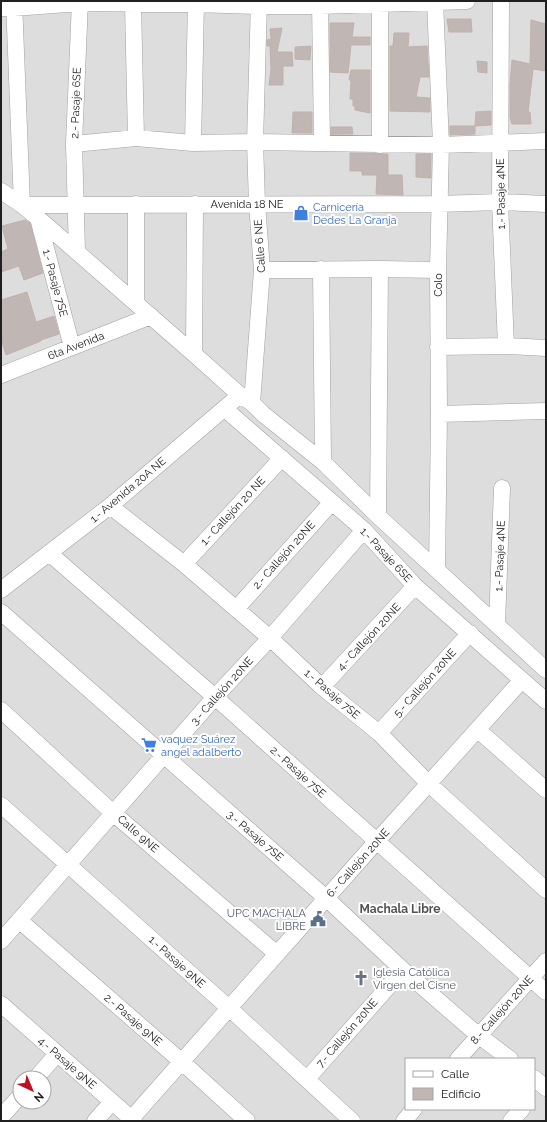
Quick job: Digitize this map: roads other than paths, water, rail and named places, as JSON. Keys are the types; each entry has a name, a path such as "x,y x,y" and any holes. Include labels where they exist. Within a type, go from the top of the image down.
{"street":[{"name":"Colo","path":"435,1 441,145 438,204 439,414 437,570"},
{"path":"22,205 10,6 80,2 133,4 196,2 258,4 467,1"},
{"name":"1.- Pasaje 4NE","path":"501,1 500,202 506,346"},
{"name":"2.- Pasaje 6SE","path":"77,252 74,144 80,2"},
{"path":"193,143 196,2"},
{"path":"380,2 380,144"},
{"path":"320,3 322,144"},
{"path":"133,4 136,138"},
{"name":"Calle 6 NE","path":"252,404 262,270 257,204 255,142 258,4"},
{"path":"74,144 136,138 193,143 255,142 441,145 546,141"},
{"path":"1,191 38,218 252,404 323,462 378,516 546,670"},
{"name":"Avenida 18 NE","path":"22,205 438,204 500,202 546,204"},
{"path":"136,204 136,303"},
{"path":"194,354 196,204"},
{"name":"1.- Pasaje 7SE","path":"38,218 72,347"},
{"path":"321,269 323,462"},
{"path":"378,516 380,269"},
{"path":"262,270 438,270"},
{"name":"6ta Avenida","path":"1,373 151,316"},
{"path":"438,346 506,346 546,348"},
{"name":"1.- Avenida 20A NE","path":"1,590 110,506 225,409 252,404"},
{"name":"1.- Pasaje 6SE","path":"225,409 364,530 415,586 546,701"},
{"path":"439,414 546,411"},
{"name":"1.- Callejón 20 NE","path":"184,564 282,458"},
{"name":"1.- Pasaje 4NE","path":"497,624 502,488"},
{"name":"2.- Callejón 20NE","path":"236,609 332,502"},
{"name":"1.- Pasaje 7SE","path":"110,506 184,564 270,638 322,687 379,733 429,784 546,890"},
{"name":"3.- Callejón 20NE","path":"1,940 215,697 270,638 364,530"},
{"name":"2.- Pasaje 7SE","path":"49,553 215,697 546,992"},
{"name":"4.- Callejón 20NE","path":"322,687 415,586"},
{"name":"3.- Pasaje 7SE","path":"1,612 326,898 403,970 478,1035 509,1058"},
{"name":"5.- Callejón 20NE","path":"379,733 470,633"},
{"name":"6.- Callejón 20NE","path":"132,1120 326,898 522,680"},
{"name":"Calle 9NE","path":"1,710 113,813 277,954"},
{"path":"478,730 546,790"},
{"name":"1.- Pasaje 9NE","path":"1,805 229,1008 352,1121"},
{"name":"2.- Pasaje 9NE","path":"19,920 182,1062 247,1121"},
{"name":"8.- Callejón 20NE","path":"459,1058 546,961"},
{"name":"7.- Callejón 20NE","path":"307,1079 403,970"},
{"name":"4.- Pasaje 9NE","path":"1,1004 132,1120"},
{"path":"43,1070 57,1054"},
{"path":"95,1121 112,1102"},
{"path":"1,1117 12,1105"},
{"path":"404,1121 413,1110"},
{"path":"511,1121 521,1110"}],"place":[{"name":"Carnicería Dedes La Granja","path":"301,213"},
{"name":"vaquez Suárez angel adalberto","path":"149,745"},
{"name":"UPC MACHALA LIBRE","path":"318,919"},
{"name":"Iglesia Católica Virgen del Cisne","path":"361,978"}],"district":[{"name":"Machala Libre","path":"400,909"}]}
